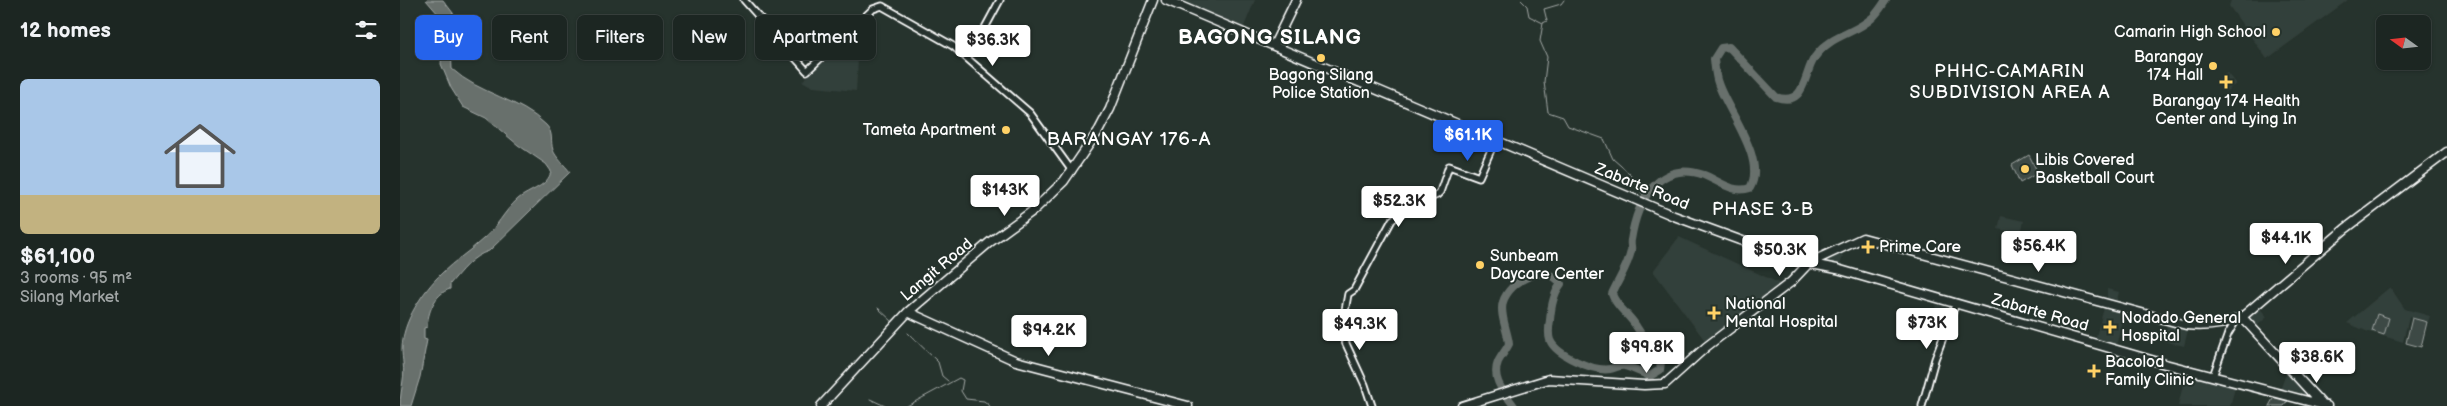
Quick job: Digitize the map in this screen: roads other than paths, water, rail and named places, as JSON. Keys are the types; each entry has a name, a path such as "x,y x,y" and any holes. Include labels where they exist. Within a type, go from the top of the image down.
{"main road":[{"name":"Langit Road","path":"821,406 908,312 990,242 1048,198 1072,171 1110,109 1153,0"},
{"name":"Zabarte Road","path":"1166,0 1654,208 1788,258 1956,303 2213,376 2325,405"},
{"path":"1274,45 1296,0"},
{"path":"1462,406 1549,379 1644,385 1665,384 1706,348 1790,282 1809,263 1863,238 2186,325 2210,326 2226,322 2239,318 2345,229 2447,152"},
{"path":"908,312 1016,361 1188,406"},
{"path":"2239,318 2325,405"}],"street":[{"path":"744,0 807,71 873,9 882,6 943,38 964,56 1035,119 1072,171"},
{"path":"964,56 979,39 1000,0"},
{"path":"1372,406 1365,385 1341,333 1348,294 1354,290 1392,220 1408,208 1440,192 1450,166 1479,177 1494,140"},
{"path":"1922,406 1935,359 1956,303"},
{"path":"2213,376 2228,334 2239,318"},
{"path":"2226,322 2228,334"}],"waterway":[{"path":"1521,0 1527,6 1529,16 1543,23"},
{"path":"1564,0 1561,4 1544,9 1547,21 1543,23 1540,41 1547,57 1544,82 1548,112 1563,117 1568,126 1604,139 1613,159 1629,173 1645,198"},
{"path":"1514,406 1500,386 1496,375 1498,362 1509,344 1502,307 1512,287 1529,276 1546,274 1554,277 1561,284 1553,301 1549,335 1554,346 1567,357 1595,368 1610,369 1625,366 1650,376 1660,370 1661,362 1633,322 1616,303 1612,294 1630,257 1631,240 1639,211 1645,198 1663,178 1674,173 1688,172 1704,175 1732,188 1750,188 1754,176 1750,149 1716,77 1714,59 1721,48 1729,47 1776,97 1786,99 1793,97 1803,87 1811,64 1821,50 1835,39 1865,23 1876,14 1886,0"},
{"path":"878,308 894,323"},
{"path":"908,333 938,362 942,376 948,381"},
{"path":"907,406 959,378 963,380 961,391 966,399 984,401 990,406"},
{"path":"870,399 885,406"}],"place":[{"name":"Camarin High School","path":"2276,32"},
{"name":"Bagong Silang Police Station","path":"1321,58"},
{"name":"Barangay 174 Hall","path":"2213,66"},
{"name":"Barangay 174 Health Center and Lying In","path":"2226,82"},
{"name":"Tameta Apartment","path":"1006,130"},
{"name":"Libis Covered Basketball Court","path":"2025,169"},
{"name":"Prime Care","path":"1868,247"},
{"name":"Sunbeam Daycare Center","path":"1480,265"},
{"name":"National Mental Hospital","path":"1714,313"},
{"name":"Nodado General Hospital","path":"2110,327"},
{"name":"Bacolod Family Clinic","path":"2094,371"}],"district":[{"name":"BAGONG SILANG","path":"1270,37"},
{"name":"PHHC-CAMARIN SUBDIVISION AREA A","path":"2010,81"},
{"name":"BARANGAY 176-A","path":"1129,139"},
{"name":"PHASE 3-B","path":"1763,209"}]}
